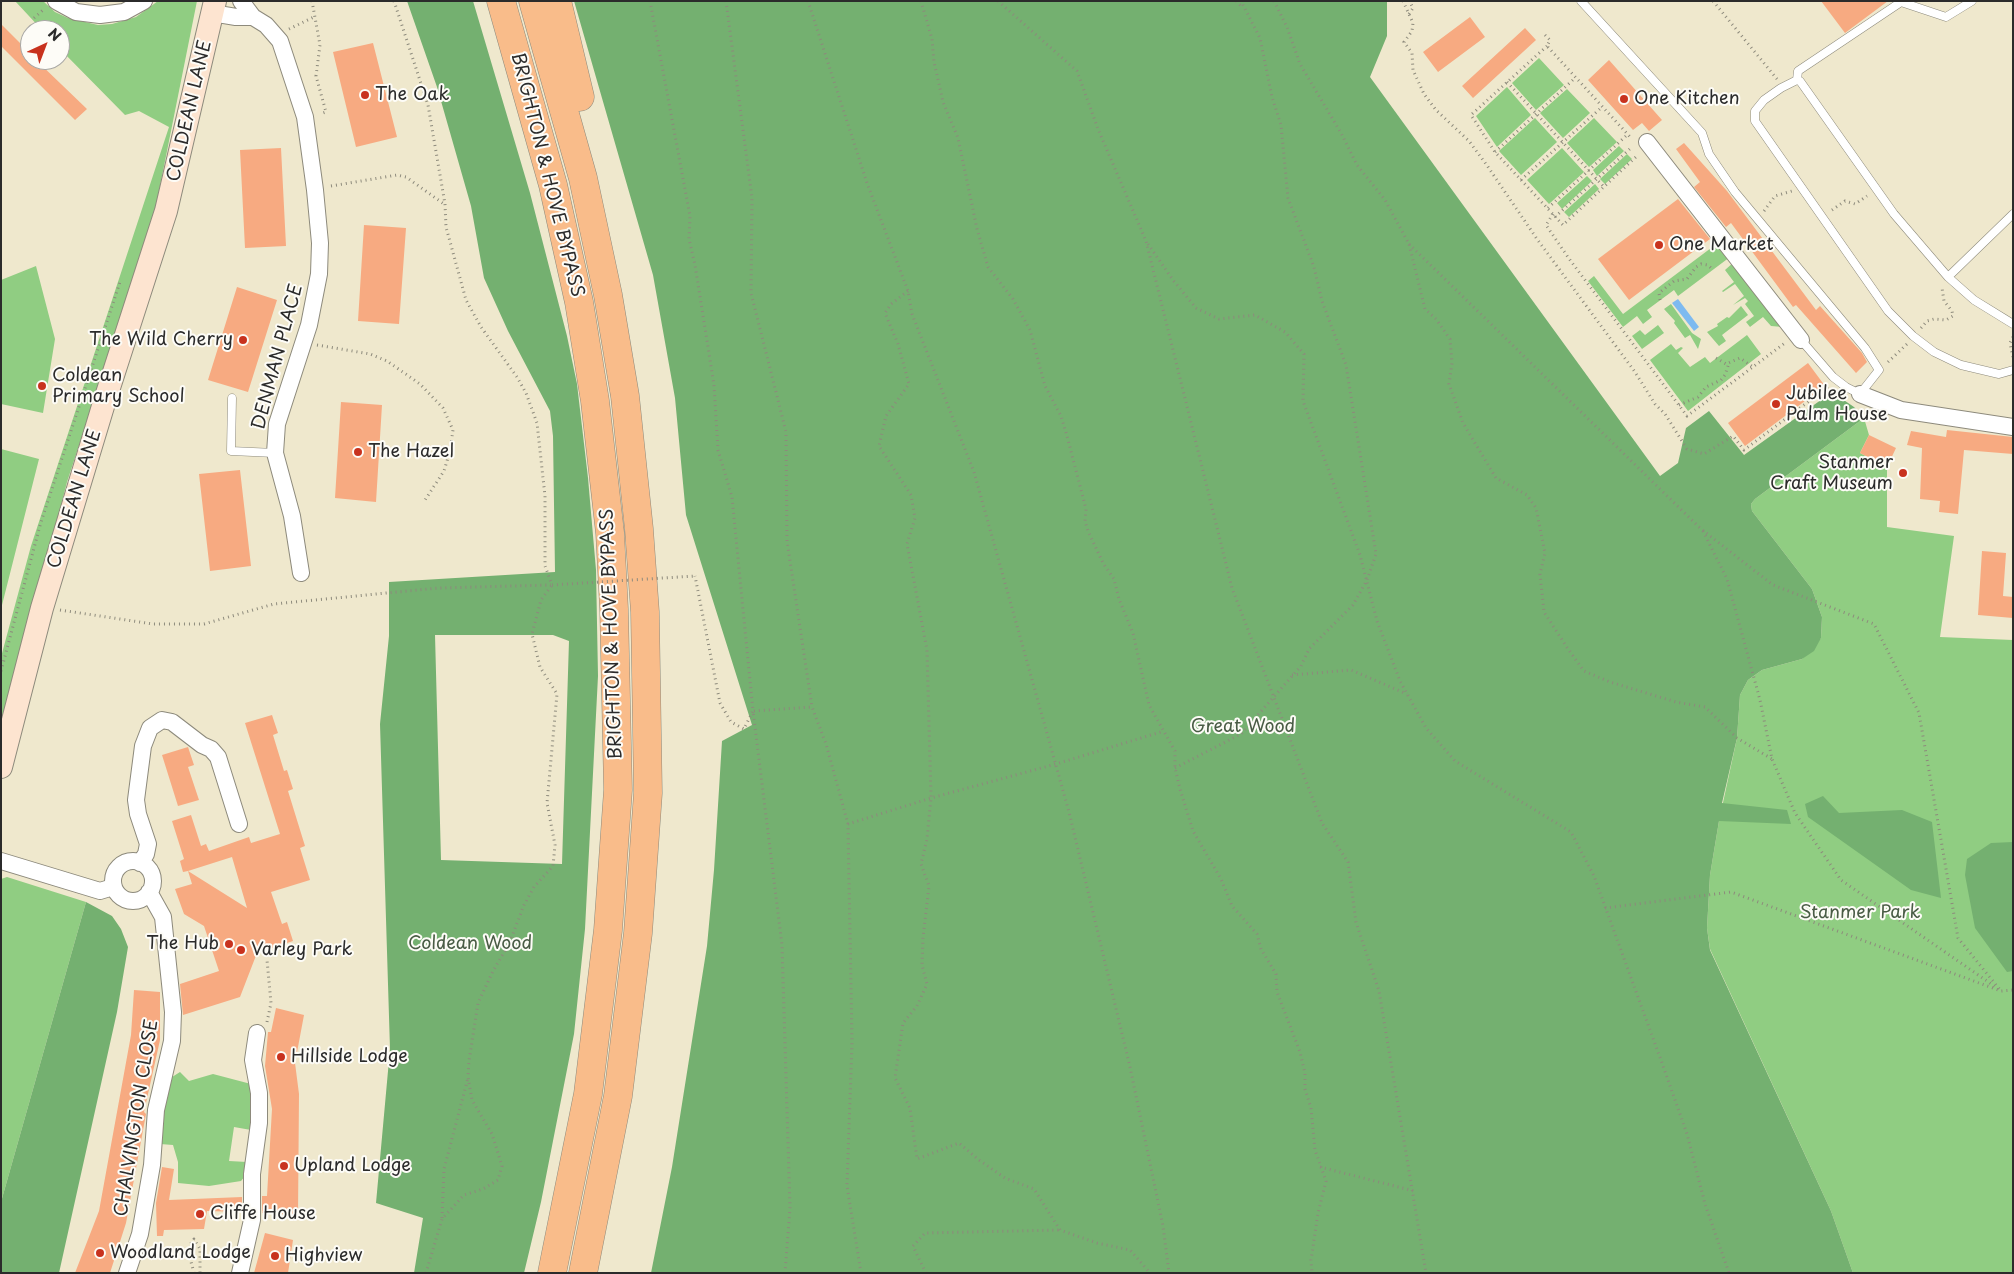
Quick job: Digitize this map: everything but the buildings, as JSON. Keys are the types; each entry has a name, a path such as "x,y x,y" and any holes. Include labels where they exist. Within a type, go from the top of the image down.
{"highway":[{"name":"BRIGHTON & HOVE BYPASS","path":"501,1 553,185 579,302 595,401 610,533 614,609 618,790 608,930 588,1094 552,1273"},
{"name":"BRIGHTON & HOVE BYPASS","path":"533,1 583,178 608,295 625,396 639,529 645,612 648,793 638,932 618,1096 583,1273"},
{"path":"557,1 599,176 608,295"}],"street":[{"path":"56,1 76,12 100,15 124,12 144,1"},
{"path":"241,1 253,17 266,25 277,36"},
{"path":"213,7 236,17 253,17"},
{"name":"COLDEAN LANE","path":"1,767 42,608 104,403 166,211 213,7"},
{"name":"DENMAN PLACE","path":"277,36 305,117 320,243 320,274 304,343 277,424 275,453 292,516 301,573"},
{"path":"1647,142 1799,337"},
{"path":"1860,394 1876,402 1908,411 2013,427"},
{"path":"149,892 139,900 126,900 113,887 114,874 117,868 128,862 140,863 146,854 148,844 138,814 136,800 143,746 150,728 162,720 172,722 202,745 211,749 218,757 239,824"},
{"path":"1,861 100,891 113,887"},
{"name":"CHALVINGTON CLOSE","path":"127,1273 140,1234 152,1165 159,1091 172,1041 173,1012 163,917 149,892 152,875 140,863"},
{"path":"240,1273 252,1220 253,1153 259,1123 259,1094 253,1060 261,1032"}],"lane":[{"path":"1581,1 1702,133 1709,154 1758,220 1865,348 1879,370 1860,394 1846,387 1833,377 1799,337"},
{"path":"1972,1 1946,17 1901,2 1798,71 1798,80 1815,100 1894,214 1948,276 1974,300 2013,324"},
{"path":"1798,80 1764,100 1755,111 1755,120 1888,311 1913,336 1934,352 1961,365 1999,374 2013,370"},
{"path":"1948,276 2013,214"},
{"path":"232,398 231,451 275,453"}],"path":[{"path":"305,117 326,112 316,76 320,45 312,1"},
{"path":"394,1 428,106 445,204 446,227 466,300 481,327 522,385 537,423 544,496 545,566 552,585"},
{"path":"650,1 690,216 689,239 695,265 714,386 718,450 732,497 753,711 782,945 790,1208 785,1273"},
{"path":"726,1 752,198 751,293 786,432 787,541 812,707 826,744 848,824 852,1042 847,1186 861,1273"},
{"path":"808,1 864,174 908,291 912,314 974,472 1072,822 1130,1067 1163,1226 1169,1273"},
{"path":"921,1 932,39 939,87 949,120 958,138 977,229 988,267 1013,299 1030,330 1046,386 1061,416 1067,436 1086,509 1085,521 1088,531 1103,563 1114,579 1118,599 1133,633 1149,704 1175,751 1175,768 1193,831 1221,879 1232,906 1257,934 1261,949 1276,974 1276,992 1292,1029 1305,1073 1305,1089 1311,1108 1320,1167 1326,1181 1318,1213 1311,1260 1312,1273"},
{"path":"998,1 1077,71 1098,129 1146,241 1232,588 1322,823 1348,862 1356,922 1379,991 1414,1191 1426,1273"},
{"path":"1236,1 1243,8"},
{"path":"1175,768 1241,734 1274,694 1301,666 1310,649 1353,605 1367,580 1376,554 1346,365 1322,301 1311,258 1288,198 1281,125 1272,97 1260,38 1241,1"},
{"path":"1274,1 1287,27 1300,64 1341,133 1356,166 1385,200 1409,244 1424,309 1436,318 1450,339 1452,363 1449,384 1464,423 1496,478 1528,495 1536,508 1545,553 1540,574 1544,612 1568,649 1584,671 1610,682 1676,702 1705,707 1737,738 1772,759"},
{"path":"1403,1 1414,23 1412,31 1404,42 1412,53 1412,70 1424,94 1436,110 1469,141 1537,239 1636,372 1655,404 1665,414 1687,449 1704,454 1733,436 1744,450 1828,388 1833,377"},
{"path":"1712,1 1777,80"},
{"path":"1409,14 1413,8 1410,2"},
{"path":"277,36 316,16"},
{"path":"1545,35 1550,40 1547,46 1471,115 1495,152 1563,225 1643,151 1640,148 1647,142"},
{"path":"1547,46 1636,143 1554,215 1546,225 1687,416 1753,367 1799,337"},
{"path":"1495,152 1575,78"},
{"path":"1506,82 1604,187"},
{"path":"1521,180 1602,106"},
{"path":"1548,208 1628,135"},
{"path":"315,190 342,183 397,175 406,176 445,204"},
{"path":"1758,220 1774,196 1802,189"},
{"path":"1821,217 1845,200 1855,204 1877,190"},
{"path":"1146,241 1173,280 1196,308 1219,319 1255,315 1285,332 1304,354 1303,401 1360,555 1377,621 1400,681 1426,728 1455,761 1571,832 1594,876 1687,1134 1705,1204 1729,1273"},
{"path":"1409,244 1701,529 1773,585 1874,624 1919,713 1958,938 2001,991"},
{"path":"1660,300 1659,293 1674,281 1687,278 1696,266 1701,264 1708,265 1713,270"},
{"path":"1,671 41,522 124,273"},
{"path":"1879,370 1903,350 1913,336 1927,322 1934,319 1946,320 1953,316 1941,294 1942,286 1948,276"},
{"path":"908,291 891,304 885,313 898,344 908,384 886,416 879,446 911,494 915,518 907,544 927,650 931,798 928,839 921,864 929,886 922,965 927,984 917,1006 902,1023 895,1078 910,1108 917,1159 960,1143 979,1160 1005,1178 1034,1189 1060,1230"},
{"path":"2013,337 2010,343 2013,357"},
{"path":"304,343 370,354 387,361 420,384 444,408 453,430 450,451 444,471 424,500"},
{"path":"1716,358 1722,363 1730,363 1740,358 1753,367"},
{"path":"1679,406 1698,397 1706,387 1720,380 1725,375 1730,363"},
{"path":"1701,529 1727,579 1760,700 1772,759 1795,813 1841,880 2001,991"},
{"path":"42,608 153,624 204,624 274,604 438,588 552,585 695,576 720,703 731,722 744,728 753,711"},
{"path":"426,1273 442,1219 444,1169 468,1077 478,1003 493,971 509,944 524,905 534,887 554,866 555,845 547,802 557,694 540,667 532,634 541,600 552,585"},
{"path":"1292,675 1351,670 1408,694"},
{"path":"753,711 812,707"},
{"path":"848,824 931,798 1056,764 1164,731"},
{"path":"1605,908 1731,892 2001,991 2013,990"},
{"path":"261,1032 271,1002 267,960"},
{"path":"442,1219 464,1195 483,1189 498,1180 502,1166 492,1134 472,1100 468,1077"},
{"path":"1320,1167 1414,1191"},
{"path":"926,1273 913,1246 925,1233 1060,1230 1096,1243 1130,1250 1150,1273"},
{"path":"194,1273 190,1258 190,1245 194,1239 200,1249 200,1273"}],"green space":[{"path":"15,1 43,1 55,12 68,18 98,25 112,24 136,17 158,1 197,1 154,216 67,482 1,742 1,657 31,546 169,127 139,111 125,115 70,59 70,20 33,20"},
{"name":"Coldean Wood","path":"407,1 473,1 530,193 567,336 577,384 596,570 598,676 585,929 574,1034 541,1202 524,1273 414,1273 423,1218 376,1203 390,1049 380,724 389,636 389,582 555,572 553,436 550,411 508,331 484,278 471,206 437,87","holes":["435,635 553,635 569,641 562,864 441,860"]},
{"name":"Great Wood","path":"574,1 1387,1 1387,36 1370,77 1660,476 1678,463 1686,428 1709,411 1744,455 1832,392 1854,407 1864,418 1755,499 1751,504 1752,511 1812,589 1822,617 1821,638 1814,651 1802,659 1762,670 1748,680 1740,695 1737,738 1722,803 1787,810 1791,824 1719,821 1710,875 1707,928 1710,950 1831,1211 1853,1273 651,1273 672,1167 707,946 722,741 752,725 686,515 675,398 653,275"},
{"path":"1539,58 1564,85 1536,110 1512,83"},
{"path":"1507,87 1531,115 1497,147 1476,116"},
{"path":"1567,89 1590,113 1563,138 1540,113"},
{"path":"1535,118 1557,142 1521,175 1499,151"},
{"path":"1594,118 1617,142 1589,167 1567,143"},
{"path":"1619,146 1624,151 1597,176 1593,170"},
{"path":"1562,148 1584,172 1549,204 1527,180"},
{"path":"1627,154 1632,159 1605,184 1600,179"},
{"path":"1587,176 1592,181 1562,209 1557,203"},
{"path":"1595,184 1599,189 1569,217 1564,212"},
{"path":"1719,242 1730,257 1678,296 1674,290 1647,310 1652,317 1643,324 1637,316 1623,327 1588,281 1594,276 1623,314"},
{"path":"1734,262 1783,327 1771,326 1763,317 1750,327 1746,322 1754,316 1745,304 1748,301 1745,298 1733,305 1744,296 1735,284 1722,291 1734,282 1725,270"},
{"path":"36,266 55,339 43,413 1,404 1,280"},
{"path":"1671,304 1692,333 1701,339 1698,349 1690,335 1685,338 1674,323 1675,321 1664,309"},
{"path":"1741,306 1748,315 1722,335 1726,341 1719,346 1707,332 1718,326 1717,324 1727,317 1729,318"},
{"path":"1658,325 1664,333 1642,349 1632,336 1640,330 1645,335"},
{"path":"1747,335 1761,354 1688,411 1650,360 1671,344 1676,350 1681,347 1683,348 1678,353 1690,367 1705,357 1710,363"},
{"name":"Stanmer Park","path":"1864,418 1869,435 1860,453 1887,467 1887,527 1954,536 1940,637 2013,640 2013,1273 1853,1273 1831,1211 1710,949 1707,928 1710,875 1719,821 1737,738 1740,695 1748,680 1762,670 1802,659 1821,638 1822,617 1812,589 1752,511 1751,504 1755,499"},
{"path":"1,449 39,459 1,609"},
{"path":"1823,796 1839,813 1902,810 1932,822 1941,898 1911,890 1808,817 1805,804"},
{"path":"2013,842 2013,971 2007,972 1975,928 1965,875 1967,859 1991,843"},
{"path":"7,877 86,902 1,1202 1,879"},
{"path":"86,902 112,916 121,929 128,947 117,1012 59,1273 1,1273 1,1202"},
{"path":"180,1072 189,1081 213,1074 251,1084 253,1102 251,1130 234,1127 229,1161 247,1162 245,1176 241,1181 209,1186 178,1183 178,1162 173,1145 160,1144 163,1110 169,1079"}],"water":[{"path":"1678,299 1699,327 1694,331 1672,303"}],"place":[{"name":"The Oak","path":"365,95"},
{"name":"One Kitchen","path":"1624,99"},
{"name":"One Market","path":"1659,245"},
{"name":"The Wild Cherry","path":"243,340"},
{"name":"Coldean Primary School","path":"42,386"},
{"name":"Jubilee Palm House","path":"1776,404"},
{"name":"The Hazel","path":"358,452"},
{"name":"Stanmer Craft Museum","path":"1903,473"},
{"name":"The Hub","path":"229,944"},
{"name":"Varley Park","path":"241,950"},
{"name":"Hillside Lodge","path":"281,1057"},
{"name":"Upland Lodge","path":"284,1166"},
{"name":"Cliffe House","path":"200,1214"},
{"name":"Woodland Lodge","path":"100,1253"},
{"name":"Highview","path":"275,1256"}]}
